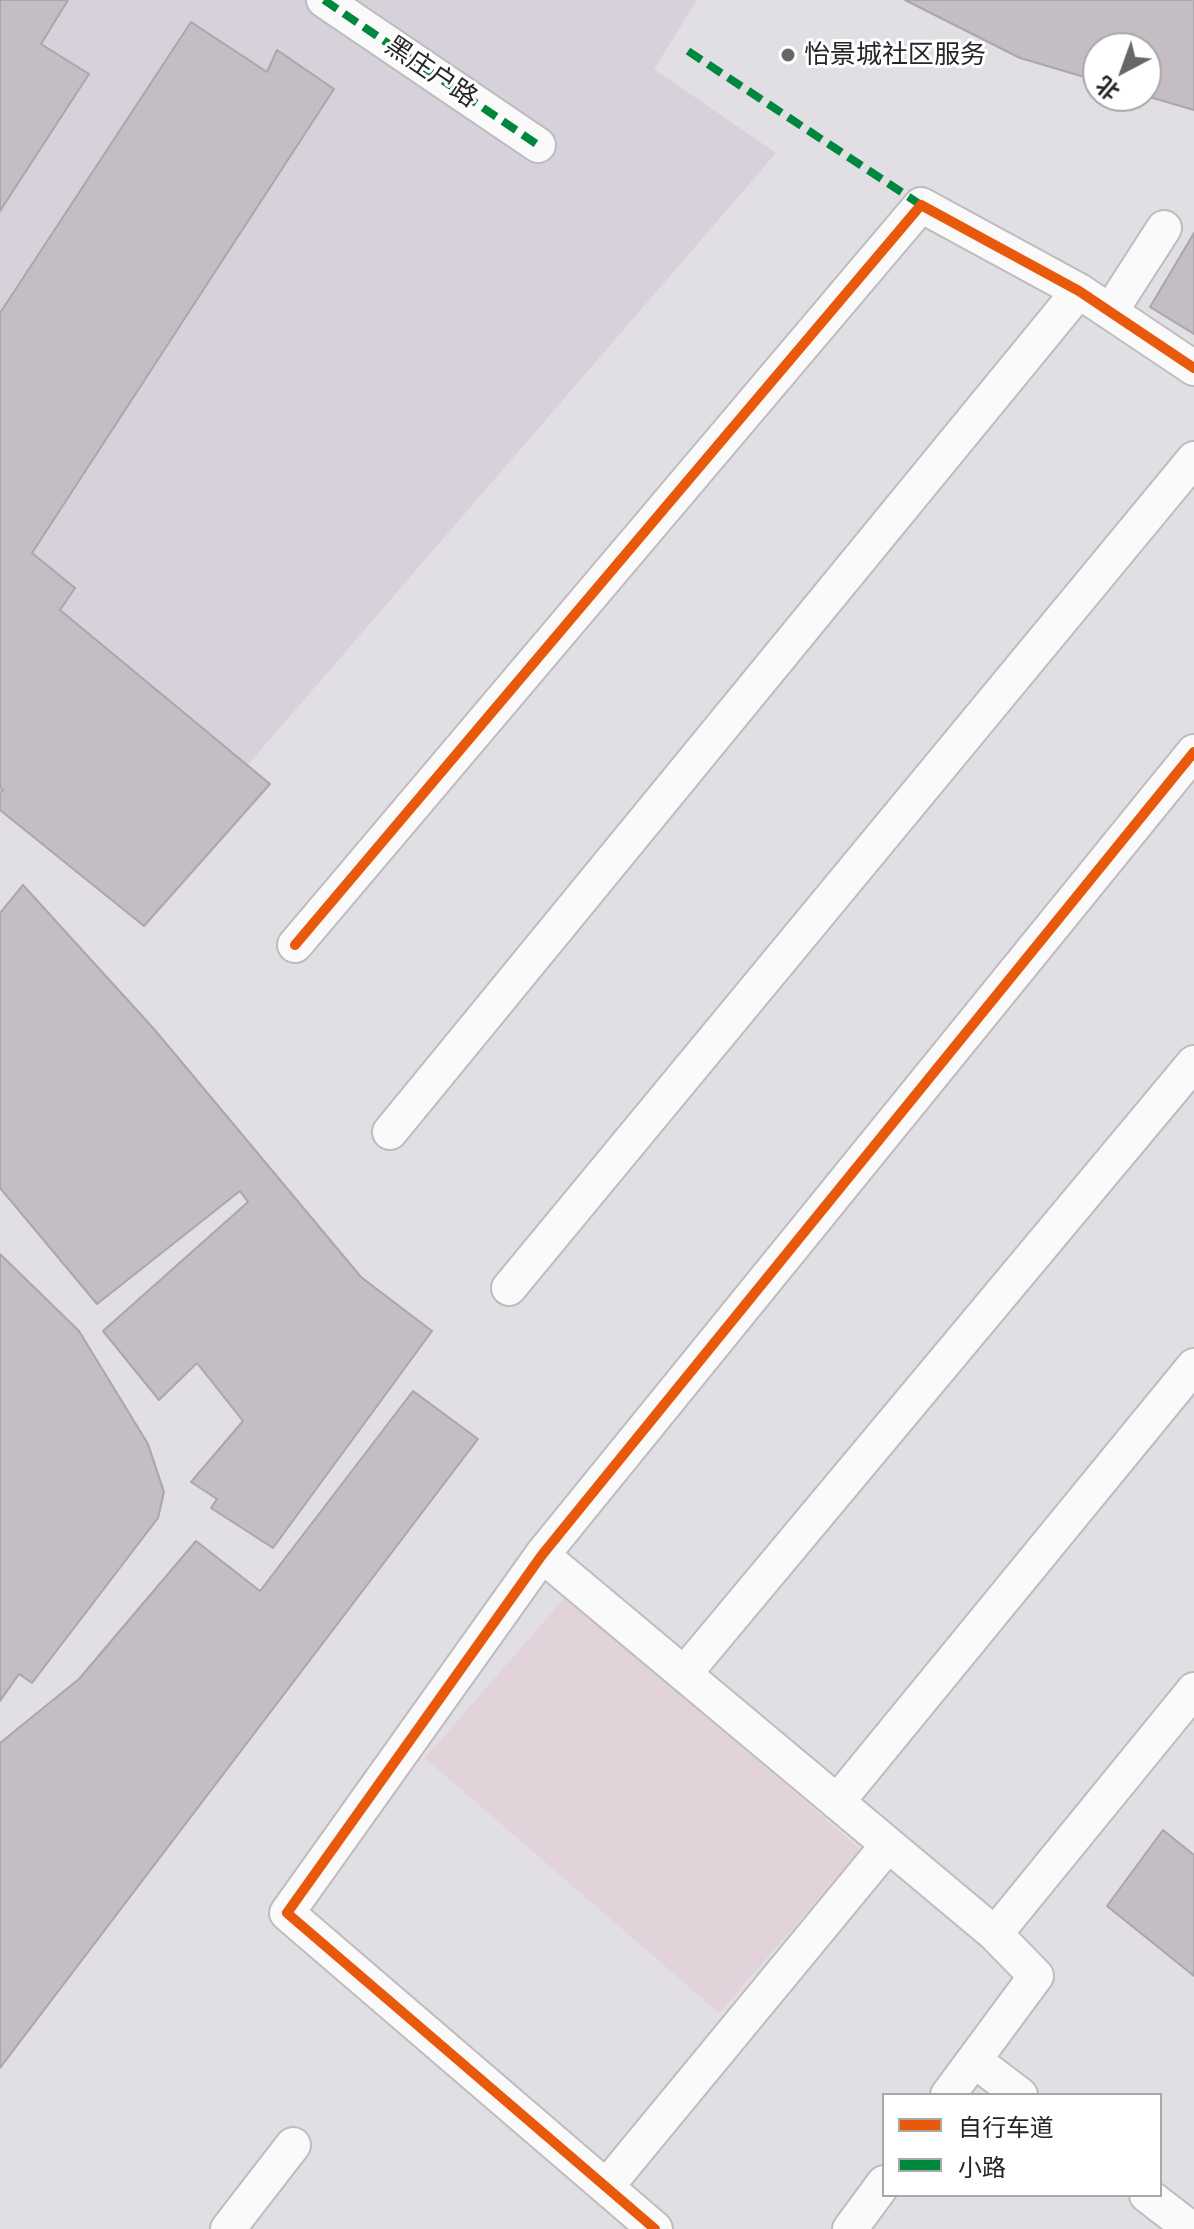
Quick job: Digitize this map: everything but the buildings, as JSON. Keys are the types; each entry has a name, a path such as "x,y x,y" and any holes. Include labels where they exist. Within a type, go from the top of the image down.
{"street":[{"name":"黑庄户路","path":"324,0 538,145"},
{"path":"295,945 921,205 1079,291 1194,368"},
{"path":"1110,312 1164,228"},
{"path":"390,1132 1079,291"},
{"path":"509,1288 1194,459"},
{"path":"655,2229 287,1913 542,1555 1194,752"},
{"path":"684,1674 1194,1063"},
{"path":"837,1802 1194,1366"},
{"path":"542,1555 995,1934 1036,1976 949,2093"},
{"path":"995,1934 1194,1690"},
{"path":"606,2187 888,1845"},
{"path":"974,2060 1017,2093"},
{"path":"228,2229 293,2145"},
{"path":"850,2229 882,2186"},
{"path":"1150,2197 1191,2229"}],"shaded area":[{"path":"0,0 697,0 654,69 776,153 196,825 0,673"},
{"path":"567,1595 861,1850 719,2013 425,1758"}],"marked path":[{"path":"324,0 538,145"},
{"path":"688,51 921,205"}],"cycle path":[{"path":"295,945 921,205 1079,291 1194,368"},
{"path":"655,2229 287,1913 542,1555 1194,752"}],"place":[{"name":"怡景城社区服务","path":"788,55"}]}
